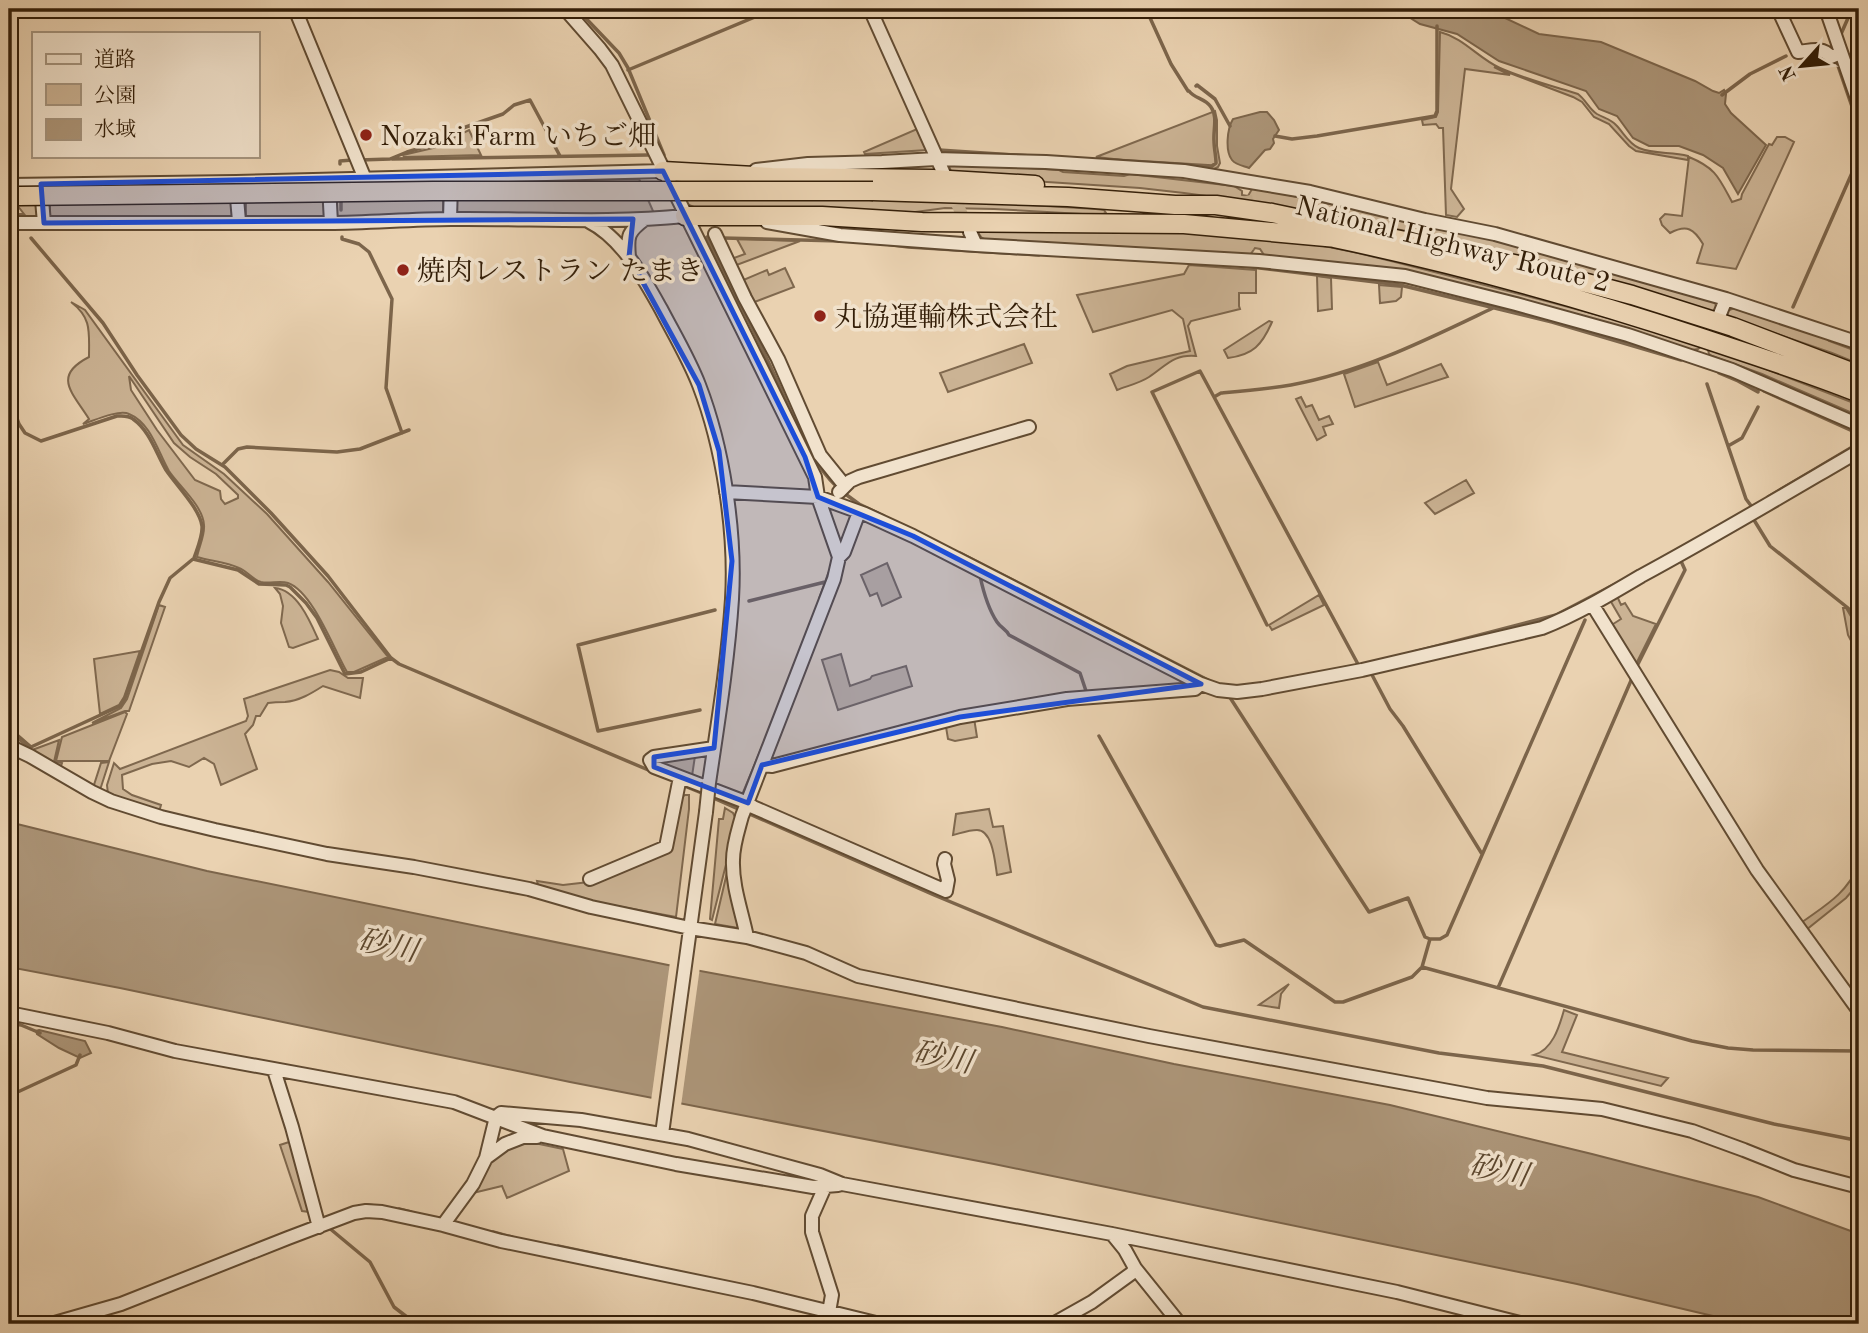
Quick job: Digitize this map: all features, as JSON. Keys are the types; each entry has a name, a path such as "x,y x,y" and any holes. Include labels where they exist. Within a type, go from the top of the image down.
{"highway":[{"path":"663,172 1024,184 1148,194 1216,205"},
{"name":"National Highway Route 2","path":"9,196 419,191 873,191 1216,205 1272,213 1415,242 1582,281 1733,327 1859,375"},
{"name":"National Highway Route 2","path":"1022,196 1068,205 1185,212 1274,225 1336,238 1518,283 1631,315 1859,393"},
{"path":"685,216 822,216 922,222 1184,224 1336,238"}],"street":[{"path":"295,9 365,179"},
{"path":"565,9 612,65 815,477 818,497 839,555 834,579 762,765 743,806 733,860 735,884 747,937"},
{"path":"870,9 944,174"},
{"path":"1713,9 1763,9"},
{"path":"1778,9 1798,52 1813,49 1837,55"},
{"path":"1826,9 1837,55 1859,104"},
{"path":"733,174 808,164 936,159 1046,162 1170,170 1310,192 1495,234 1726,299 1859,343"},
{"path":"9,185 663,172"},
{"path":"450,219 451,178"},
{"path":"328,180 331,223"},
{"path":"236,182 239,222"},
{"path":"1244,182 1247,196"},
{"path":"41,184 44,223"},
{"path":"9,223 331,223 450,219 646,219 685,216"},
{"path":"734,216 840,235 976,245 1258,255 1405,276 1628,335 1699,358 1859,425"},
{"path":"629,257 629,233 646,219"},
{"path":"587,220 605,231 629,257 673,331 699,385 719,452 726,492 732,561 732,598 714,748 662,1134"},
{"path":"970,232 976,245"},
{"path":"715,234 778,359 839,492 859,512 913,536 1201,684 1219,690 1237,692 1262,689 1362,670 1542,628 1561,621 1703,543 1859,451"},
{"path":"1720,314 1726,299"},
{"path":"1699,358 1705,346"},
{"path":"726,492 818,497 839,492 859,477 1029,427"},
{"path":"839,555 844,552 859,512"},
{"path":"1592,604 1757,870 1859,1010"},
{"path":"762,765 772,766 960,717 1067,699 1195,688 1201,684"},
{"path":"9,746 101,796 161,817 327,854 414,867 528,889 591,907 747,937 806,953 858,976 1149,1036 1487,1098 1602,1109 1692,1131 1794,1170 1859,1187"},
{"path":"714,748 654,757 650,760 654,767 679,781 743,806 753,807 946,891 948,880 945,859"},
{"path":"590,879 666,847 679,781"},
{"path":"9,1013 108,1033 175,1051 454,1102 543,1136 676,1164 813,1187 826,1182"},
{"path":"274,1070 318,1223"},
{"path":"443,1225 473,1184 486,1158 496,1117 501,1113 581,1120 723,1148 826,1182 1112,1234 1397,1292 1524,1324"},
{"path":"486,1158 505,1144 523,1137 543,1136"},
{"path":"826,1182 812,1216 812,1231 832,1295 830,1308"},
{"path":"51,1324 121,1304 318,1223 366,1211 382,1212 501,1241 830,1308 880,1324"},
{"path":"1112,1234 1135,1268 1180,1324"},
{"path":"1052,1324 1092,1302 1135,1268"}],"highlighted area":[{"path":"663,171 805,457 818,497 913,536 1201,684 960,717 762,765 748,803 654,767 654,757 714,748 732,561 719,451 699,385 629,257 633,219 44,223 41,184"}],"green space":[{"path":"1440,32 1456,39 1500,68 1578,94 1594,112 1614,123 1635,146 1651,152 1688,156 1688,160 1636,151 1609,124 1594,117 1582,102 1573,97 1494,67 1510,75 1465,69 1451,189 1464,209 1457,217 1446,215 1443,128 1436,124 1423,125 1422,120 1436,117 1438,112"},
{"path":"1215,111 1220,163 1212,170 1096,157"},
{"path":"917,129 927,150 864,152"},
{"path":"469,130 481,155 403,155 433,148"},
{"path":"1777,137 1785,137 1794,142 1736,269 1697,263 1703,244 1696,235 1686,229 1670,233 1660,219 1665,214 1682,216 1689,157 1705,165 1716,175 1732,202 1741,199 1769,144 1772,145"},
{"path":"951,163 1124,176 1130,174 1234,186 1242,191 1242,195 1248,196 1252,189 1256,188 1495,240 1715,302 1718,314 1521,257 1416,233 1273,205 1184,193 953,176 949,166"},
{"path":"678,178 874,200 963,201 1096,209 1106,213 1100,215 945,208 886,216 696,208 687,204 676,181"},
{"path":"639,179 653,211 651,213 459,215 456,211 455,184 458,181"},
{"path":"334,182 443,183 443,215 336,217"},
{"path":"328,201 328,217 246,216 246,202"},
{"path":"234,202 232,217 50,219 50,203"},
{"path":"17,205 38,205 38,217 9,219 9,214 24,214"},
{"path":"976,230 1152,230 1284,239 1416,267 1703,345 1692,350 1444,280 1367,267 1264,255 1260,249 1255,248 1250,255 988,241"},
{"path":"737,239 800,241 734,266 731,259 745,254"},
{"path":"1189,265 1256,270 1256,293 1239,293 1240,309 1191,321 1188,326 1196,356 1176,359 1145,379 1117,390 1110,374 1127,366 1190,351 1183,319 1172,310 1093,332 1077,295 1184,274"},
{"path":"785,268 794,287 752,303 741,281 767,270 769,275"},
{"path":"1317,276 1331,278 1332,309 1318,311"},
{"path":"1379,285 1402,287 1401,297 1396,301 1380,303"},
{"path":"71,302 85,310 183,445 224,474 267,514 328,582 388,657 354,672 347,672 314,609 297,589 285,582 261,582 242,569 197,557 204,533 203,518 169,471 143,424 125,413 83,424 89,419 72,393 68,378 78,364 89,357 88,326 78,308","holes":["129,376 174,443 216,474 238,498 225,504 220,491 195,480 131,390"]},
{"path":"1734,308 1826,338 1859,352 1859,364 1722,315"},
{"path":"1269,321 1272,322 1256,348 1228,358 1224,350"},
{"path":"1024,344 1032,363 948,392 940,373"},
{"path":"1707,346 1859,405 1859,416 1762,374 1712,356"},
{"path":"1378,362 1387,385 1441,364 1448,377 1355,407 1344,374"},
{"path":"1301,397 1306,407 1312,405 1319,420 1329,416 1333,424 1323,427 1326,435 1317,440 1296,399"},
{"path":"1466,480 1474,493 1435,514 1425,503"},
{"path":"887,563 901,597 882,606 877,593 870,596 861,575"},
{"path":"275,588 290,594 296,600 307,615 318,639 289,647 281,623 283,606 280,594"},
{"path":"1319,595 1324,605 1272,630 1269,625"},
{"path":"1617,596 1621,605 1625,603 1633,616 1656,624 1634,668 1610,626 1621,619 1610,600"},
{"path":"159,605 165,607 129,711 92,723 121,708 127,699"},
{"path":"1843,608 1846,608 1859,630 1859,656 1848,635"},
{"path":"140,651 119,705 100,714 94,659"},
{"path":"841,654 850,686 906,666 912,686 838,710 822,660"},
{"path":"330,670 348,678 363,678 360,698 323,686 295,700 268,703 245,734 257,769 221,785 214,764 204,758 189,767 171,761 152,764 122,775 123,789 161,805 159,812 108,794 107,785 114,763 120,769 246,721 248,716 244,699"},
{"path":"125,712 127,714 109,761 56,761 62,737"},
{"path":"974,718 977,737 955,741 948,739 946,727"},
{"path":"9,732 32,750 59,740 54,762 62,763 60,769 9,742"},
{"path":"695,756 692,776 656,761"},
{"path":"109,762 101,787 97,790 93,788 101,763"},
{"path":"689,795 689,809 676,917 579,899 546,891 538,885 537,881 563,885 589,882 666,851 679,799"},
{"path":"725,808 733,813 737,821 712,920 719,819 723,819"},
{"path":"989,809 993,827 1003,826 1011,872 997,875 990,841 982,831 953,835 956,814"},
{"path":"729,864 739,919 738,928 715,924"},
{"path":"1859,865 1858,884 1846,898 1806,930 1801,923 1841,892"},
{"path":"1289,984 1281,994 1279,1008 1259,1005"},
{"path":"1564,1010 1577,1015 1562,1052 1668,1078 1661,1086 1534,1055 1550,1043"},
{"path":"292,1141 310,1212 302,1211 280,1145"},
{"path":"525,1141 563,1149 569,1171 507,1198 502,1186 469,1194 489,1160 499,1152"}],"water":[{"path":"1396,9 1486,9 1539,34 1601,42 1713,91 1719,93 1724,90 1725,104 1731,113 1766,145 1738,194 1723,168 1703,155 1679,146 1649,146 1633,138 1617,116 1599,109 1586,91 1499,61 1457,34 1420,24"},
{"path":"1267,112 1279,130 1270,149 1265,150 1249,168 1232,160 1228,151 1228,134 1233,119"},
{"name":"砂川","path":"9,822 207,871 668,965 1002,1027 1174,1064 1390,1105 1758,1197 1859,1234 1859,1324 1738,1324 1577,1284 9,967"},
{"path":"36,1031 85,1041 91,1053 80,1058 37,1034"}],"pier":[{"path":"670,962 700,967 681,1106 651,1101"}],"waterway":[{"path":"577,9 619,53 628,68 664,155"},
{"path":"628,70 774,9"},
{"path":"1146,9 1171,64 1188,91"},
{"path":"1841,34 1852,9"},
{"path":"1275,136 1292,139 1317,136 1435,116 1437,26"},
{"path":"1722,95 1750,74 1786,56"},
{"path":"1836,60 1859,127"},
{"path":"1196,86 1215,99 1230,126"},
{"path":"1113,160 1212,166 1216,163 1213,111 1209,104 1189,91"},
{"path":"360,160 390,159 438,143 463,128 503,114 514,105 530,100 560,156"},
{"path":"939,150 1031,156"},
{"path":"392,159 648,155"},
{"path":"1793,307 1859,157"},
{"path":"340,164 340,161 352,160"},
{"path":"341,198 341,210"},
{"path":"342,237 359,244 369,252 392,299 386,388 402,433"},
{"path":"707,237 808,448 838,488"},
{"path":"31,238 103,323 181,435 196,449 225,467 271,513 328,576 391,658 399,664 653,772"},
{"path":"723,238 840,241"},
{"path":"886,244 1039,255"},
{"path":"1243,266 1400,285 1552,322 1681,360"},
{"path":"1214,397 1221,393 1291,385 1344,372 1395,353 1493,308"},
{"path":"1267,625 1152,392 1200,371 1359,666"},
{"path":"1719,373 1758,390"},
{"path":"1707,384 1746,499 1752,507"},
{"path":"1764,391 1859,434"},
{"path":"9,396 25,433 41,441 117,416 129,417 139,424 166,470 200,519 202,534 194,558"},
{"path":"1728,446 1742,438 1758,407"},
{"path":"222,465 238,449 247,447 337,452 360,449 409,430"},
{"path":"1768,497 1859,443"},
{"path":"844,493 859,504"},
{"path":"858,505 884,516"},
{"path":"1754,520 1770,546 1848,608 1859,625"},
{"path":"960,553 1208,680"},
{"path":"9,728 31,747 120,706 170,578 193,559 238,570 259,584 290,587 317,618 345,674 361,672 391,658"},
{"path":"1636,668 1685,570 1681,561"},
{"path":"820,598 829,573"},
{"path":"980,576 994,617 1009,635 1080,673 1086,691"},
{"path":"1414,652 1556,615 1621,581"},
{"path":"749,601 825,582"},
{"path":"700,710 598,731 578,645 715,610"},
{"path":"1422,967 1430,939 1440,939 1447,935 1585,620"},
{"path":"1371,673 1390,709 1482,854"},
{"path":"1498,988 1633,676"},
{"path":"1229,696 1369,912 1408,898 1425,937 1430,939"},
{"path":"1099,736 1216,945 1244,940 1335,1002 1343,1002 1412,977 1422,967 1692,1041 1728,1048 1859,1051"},
{"path":"742,797 763,746"},
{"path":"682,785 704,794"},
{"path":"711,797 934,895 1203,1007 1439,1053 1543,1066 1774,1124 1850,1139"},
{"path":"9,1023 40,1033"},
{"path":"9,1096 76,1065 80,1055"},
{"path":"367,1205 384,1207"},
{"path":"399,1209 411,1212"},
{"path":"328,1227 370,1262 394,1307 416,1324"},
{"path":"493,1232 512,1237"},
{"path":"558,1246 639,1263"},
{"path":"105,1313 107,1324"},
{"path":"879,1318 906,1324"},
{"path":"33,1324 48,1320"},
{"path":"1413,1324 1419,1324"}],"tunnel":[{"path":"950,188 968,228"},
{"path":"1246,196 1257,249"}],"place":[{"name":"Nozaki Farm いちご畑","path":"366,135"},
{"name":"焼肉レストラン たまき","path":"403,270"},
{"name":"丸協運輸株式会社","path":"820,316"}]}
